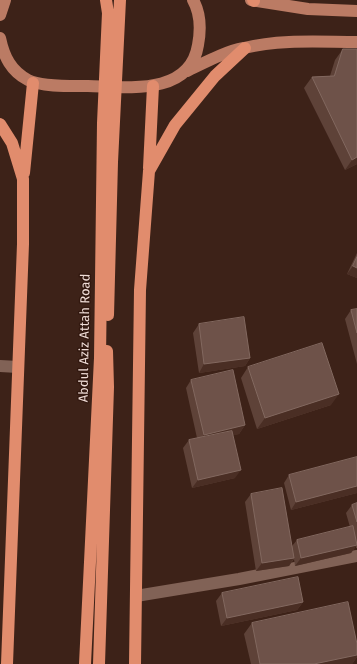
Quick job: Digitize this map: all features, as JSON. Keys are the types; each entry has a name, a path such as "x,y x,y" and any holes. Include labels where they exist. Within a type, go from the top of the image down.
{"highway":[{"name":"Abdul Aziz Attah Road","path":"85,664 100,358 103,123 108,13 106,0"},
{"name":"Abdul Aziz Attah Road","path":"99,664 108,387 107,334 120,0"},
{"path":"149,171 175,125 215,76 244,48"},
{"path":"8,664 23,244 23,179 33,83"},
{"path":"135,664 140,290 149,171 153,86"},
{"path":"0,124 12,144 23,179"}],"main road":[{"path":"0,15 5,0"},
{"path":"187,71 197,51 201,29 197,8 193,0"},
{"path":"253,0 308,9 357,11"},
{"path":"0,38 5,57 12,69"},
{"path":"0,66 12,69 33,83 123,87 153,86 173,80 187,71 229,52 244,48 286,42 357,42"}],"street":[{"path":"0,366 18,367"},
{"path":"136,596 239,579 357,556"}],"building":[{"path":"343,49 357,49 357,157 352,160 312,77 334,76"},
{"path":"357,257 357,268 353,266"},
{"path":"357,309 357,333 351,310"},
{"path":"244,317 250,358 204,364 199,324"},
{"path":"322,343 339,394 265,418 248,367"},
{"path":"233,370 245,425 204,435 191,380"},
{"path":"232,431 241,470 198,480 189,440"},
{"path":"357,457 357,486 296,502 289,475"},
{"path":"282,488 294,558 262,563 251,494"},
{"path":"357,503 357,522 352,505"},
{"path":"353,526 357,545 301,558 297,540"},
{"path":"298,577 303,602 227,618 222,593"},
{"path":"348,602 357,644 357,655 314,664 260,664 252,623"}]}
